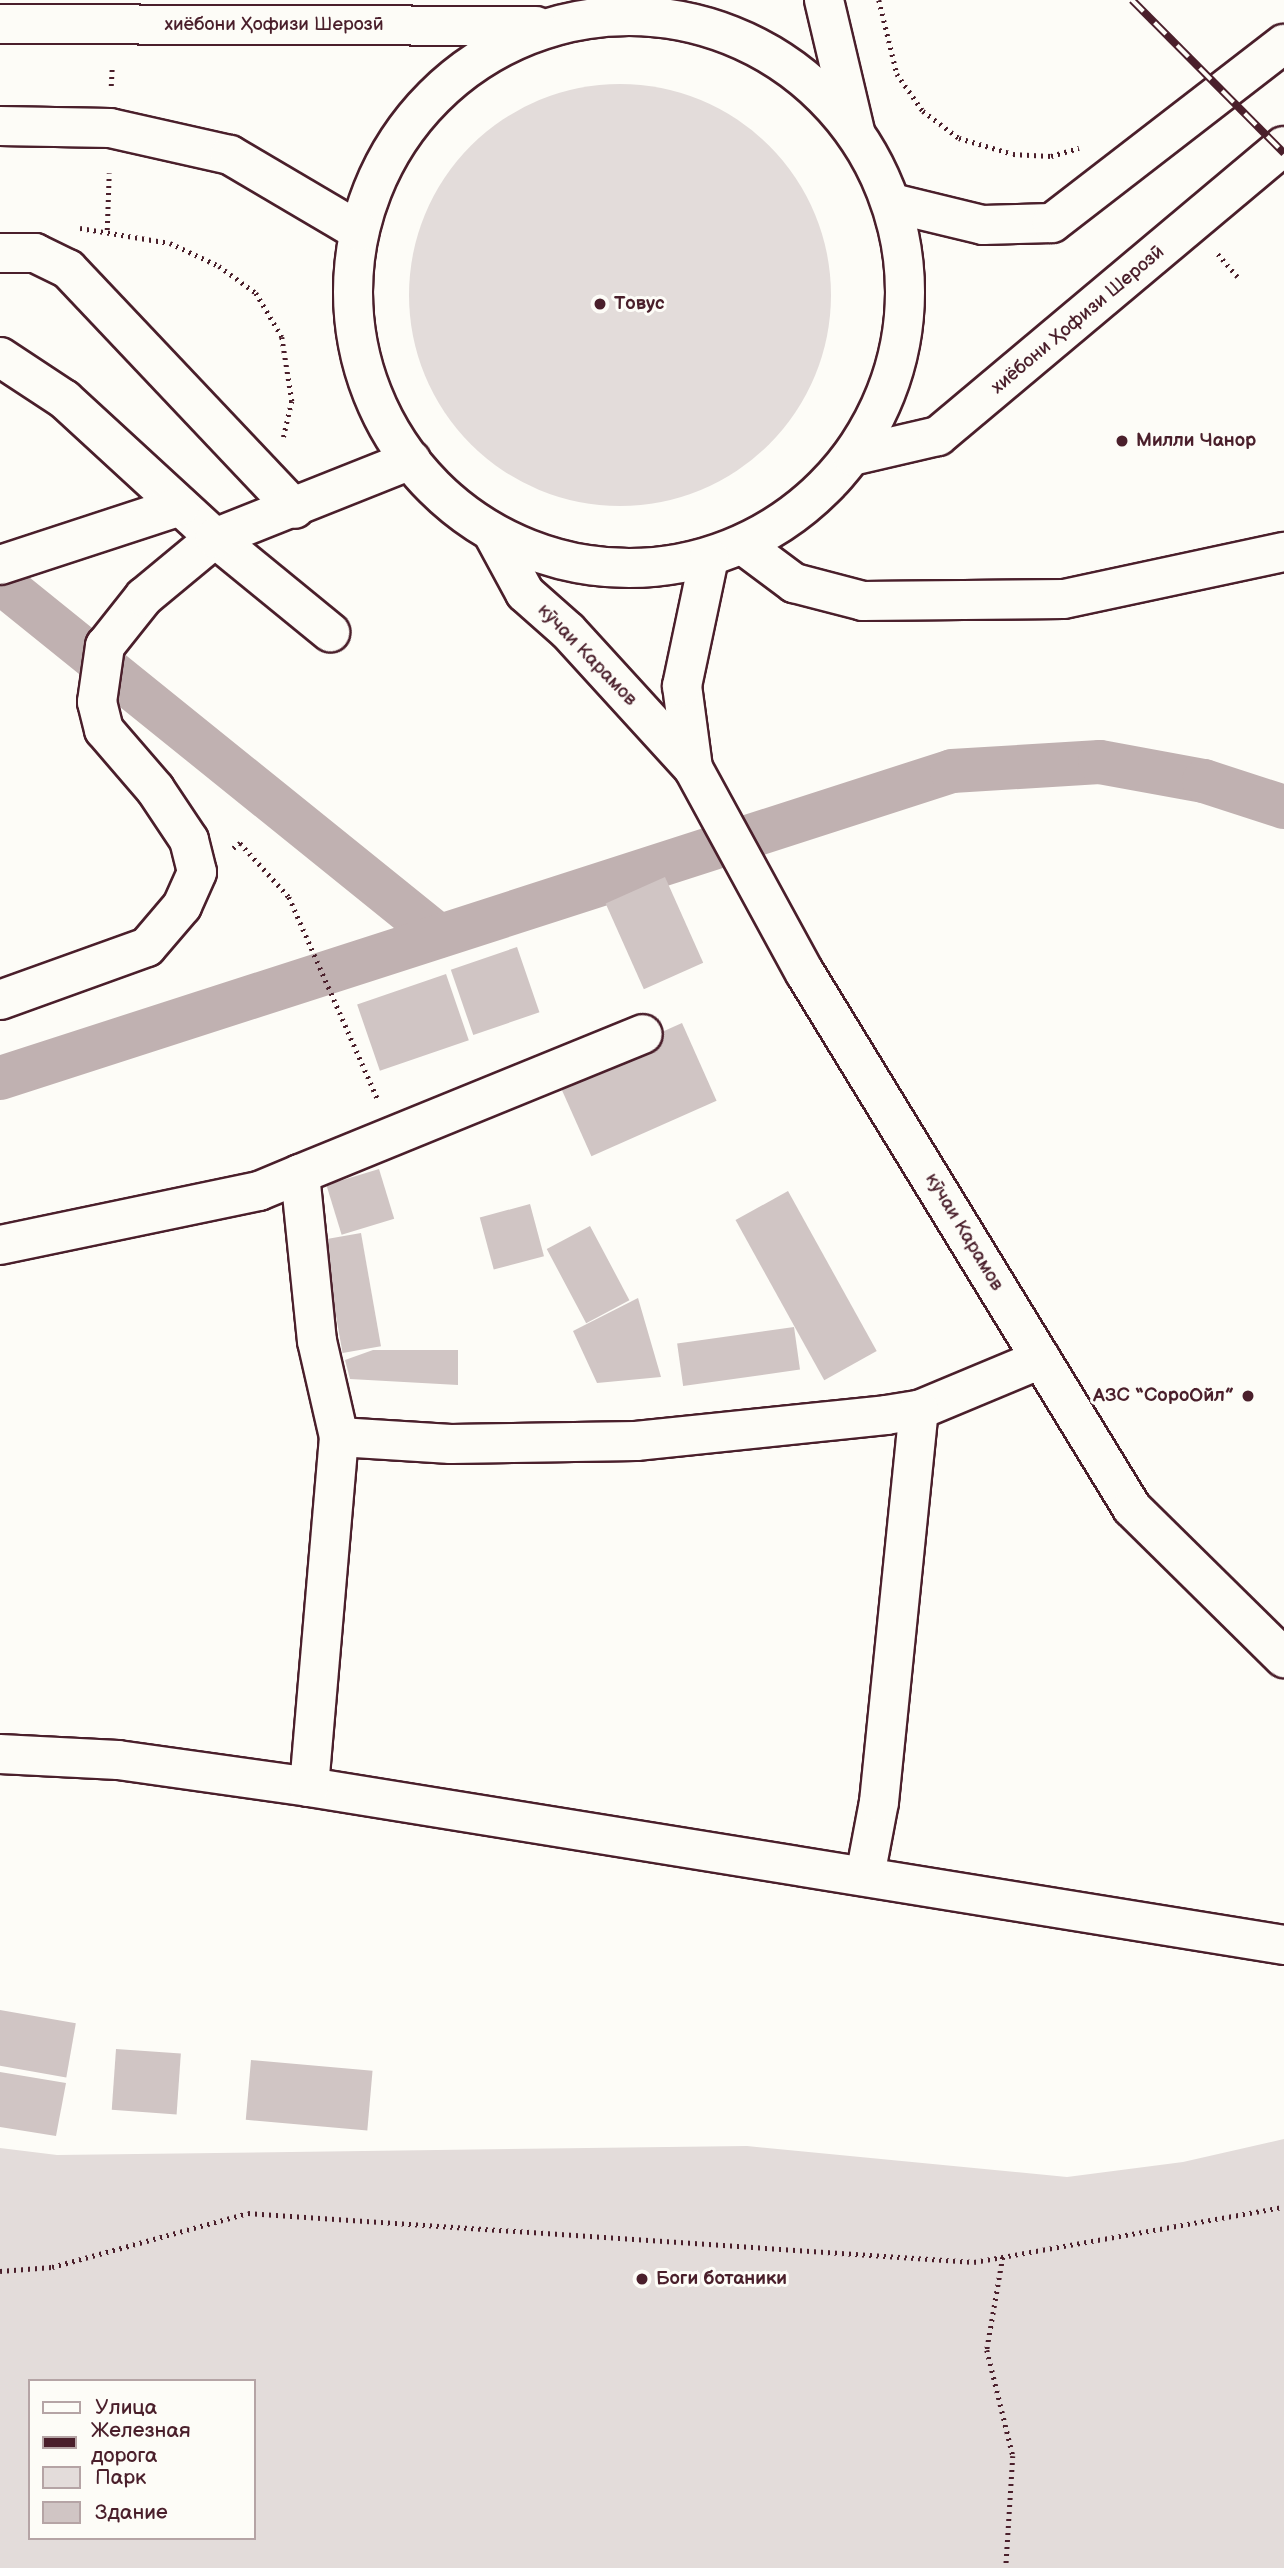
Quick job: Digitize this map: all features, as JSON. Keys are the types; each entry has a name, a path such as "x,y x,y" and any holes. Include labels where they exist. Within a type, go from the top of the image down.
{"main road":[{"path":"824,0 855,131"},
{"name":"хиёбони Ҳофизи Шерозӣ","path":"616,8 702,24 787,64 855,131 892,203 904,268 898,360 880,410 852,456 813,500 726,551 636,570 562,561 493,534 436,492 393,437 364,372 353,302 359,231 384,163 427,104 483,57 549,26 616,8"},
{"name":"хиёбони Ҳофизи Шерозӣ","path":"0,24 549,26"},
{"path":"892,203 983,225 1052,223 1284,44"},
{"path":"0,126 110,128 230,155 359,231"},
{"name":"хиёбони Ҳофизи Шерозӣ","path":"852,456 938,436 1284,146"},
{"path":"0,253 35,253 68,269 295,509"},
{"path":"0,357 64,400 215,538 330,632"},
{"path":"0,1000 147,947 182,906 197,872 189,840 104,730 96,702 104,646 144,597 215,538 295,509 411,460"},
{"path":"0,565 180,506"},
{"name":"кӯчаи Карамов","path":"493,534 525,593 568,631 693,768 806,973 1132,1508 1284,1658"},
{"path":"726,551 794,583 863,601 1064,599 1284,552"},
{"name":"кӯчаи Карамов","path":"693,768 682,686 726,551"},
{"path":"0,1245 259,1191 643,1034"},
{"path":"300,1174 317,1341 339,1437 309,1787"},
{"path":"339,1437 451,1444 636,1441 919,1410 1041,1359"},
{"path":"865,1876 879,1802 919,1410"},
{"path":"0,1754 118,1760 309,1787 662,1848 865,1876 1284,1945"}],"path":[{"path":"879,0 897,74 923,111 959,138 1013,154 1051,156 1086,147"},
{"path":"111,86 112,61"},
{"path":"107,230 109,173"},
{"path":"1192,225 1238,277"},
{"path":"67,227 107,230 170,243 219,266 256,293 282,337 292,401 267,480"},
{"path":"197,872 240,843 289,897 393,1136"},
{"path":"0,2271 52,2267 248,2213 680,2246 974,2262 1284,2207"},
{"path":"1003,2257 986,2350 1013,2456 1006,2568"}],"green space":[{"path":"620,84 661,88 701,100 737,120 769,146 795,178 815,214 827,254 831,295 827,336 815,376 795,412 769,444 737,470 701,490 661,502 620,506 579,502 539,490 503,470 471,444 445,412 425,376 413,336 409,295 413,254 425,214 445,178 471,146 503,120 539,100 579,88"},
{"name":"Боги ботаники","path":"1284,2139 1284,2568 0,2568 0,2148 57,2155 747,2146 1067,2177 1183,2162"}],"building":[{"path":"665,877 703,963 644,989 606,903"},
{"path":"517,947 539,1012 473,1035 451,970"},
{"path":"446,974 469,1040 380,1071 357,1005"},
{"path":"682,1023 717,1101 591,1156 557,1079"},
{"path":"379,1169 394,1219 342,1235 326,1185"},
{"path":"788,1191 877,1351 824,1380 736,1220"},
{"path":"530,1204 544,1256 494,1270 480,1217"},
{"path":"590,1226 629,1300 586,1323 547,1249"},
{"path":"361,1233 381,1346 343,1353 323,1240"},
{"path":"638,1298 661,1377 597,1383 573,1331"},
{"path":"794,1327 800,1370 683,1386 677,1343"},
{"path":"373,1350 458,1350 458,1385 350,1379 345,1360"},
{"path":"0,2010 76,2023 66,2078 0,2066"},
{"path":"116,2049 181,2054 177,2114 112,2110"},
{"path":"251,2060 373,2071 367,2130 246,2120"},
{"path":"0,2072 66,2083 56,2136 0,2127"}],"waterway":[{"path":"0,582 439,936"},
{"path":"0,1078 952,771 1100,762 1204,781 1284,807"}],"railway":[{"path":"1132,0 1284,153"}],"place":[{"name":"Товус","path":"600,304"},
{"name":"Милли Чанор","path":"1122,441"},
{"name":"АЗС “СороОйл”","path":"1248,1396"},
{"name":"Боги ботаники","path":"642,2279"}]}
